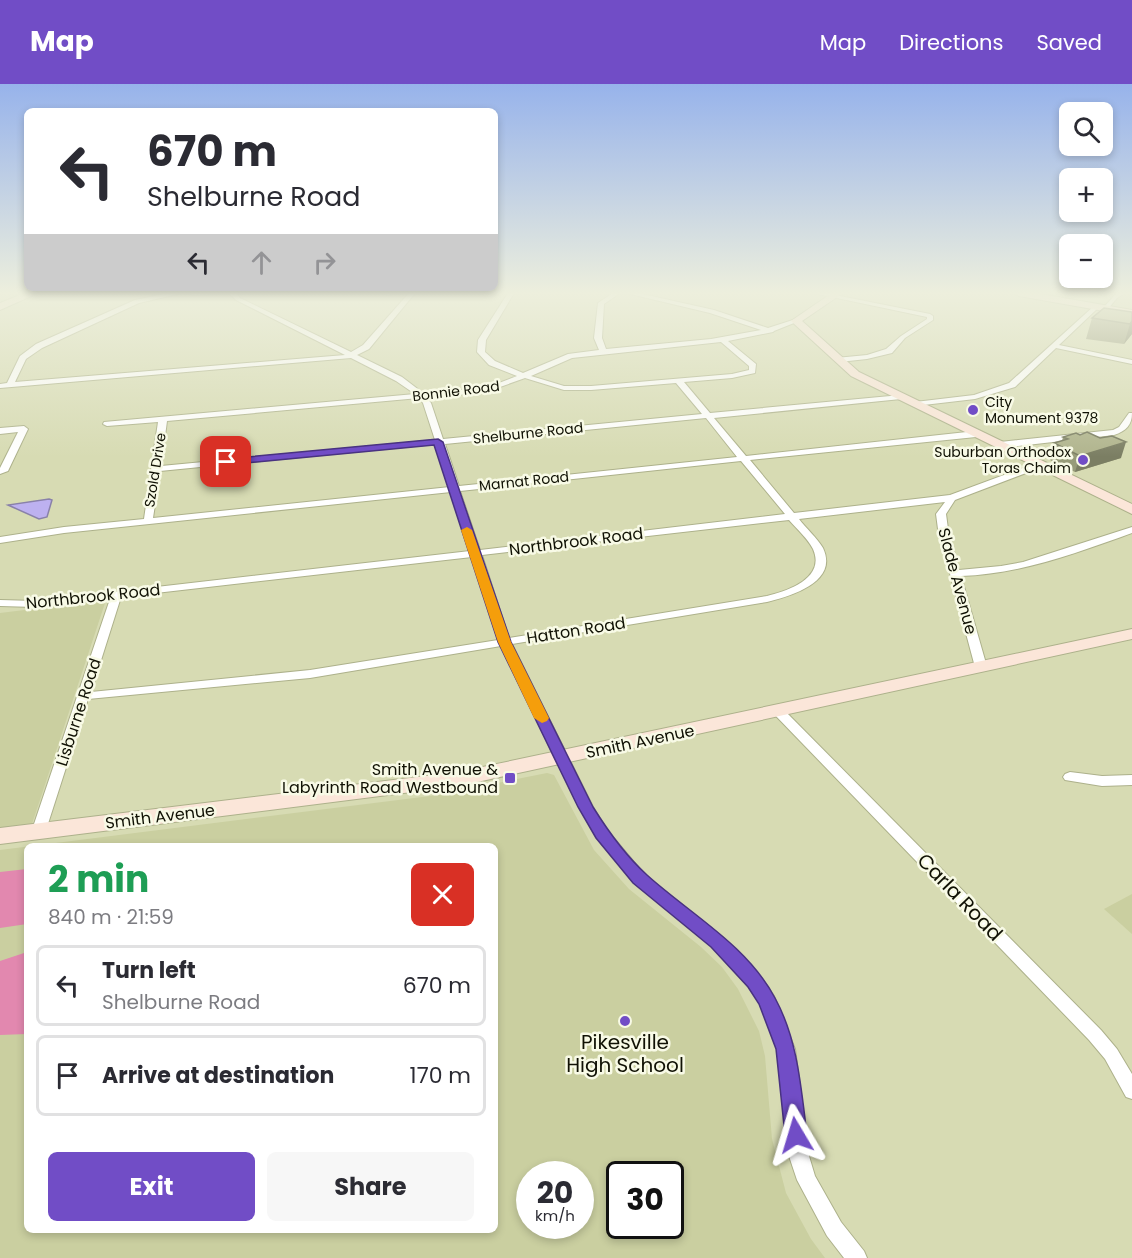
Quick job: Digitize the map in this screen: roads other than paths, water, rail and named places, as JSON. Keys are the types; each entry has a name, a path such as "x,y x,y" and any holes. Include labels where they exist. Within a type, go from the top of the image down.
{"main road":[{"path":"826,348 855,374 1132,510"},
{"name":"Smith Avenue","path":"0,836 429,783 561,758 1132,634"}],"street":[{"path":"10,385 23,358 37,348"},
{"path":"337,348 399,379 422,396 426,403 505,642 561,758 602,834 639,878 718,942 738,962 768,1001 786,1049 799,1156 807,1180 834,1229 857,1258"},
{"path":"0,386 328,360 352,355 365,348"},
{"path":"480,348 483,356 492,363 523,377 550,385 573,388 732,376 749,372 753,366 733,348"},
{"path":"601,348 603,352"},
{"name":"Bonnie Road","path":"107,424 486,390 501,387 564,358 649,348"},
{"path":"839,360 867,357 889,351 892,348"},
{"path":"915,404 975,397 1006,388 1024,376 1053,348"},
{"path":"1064,348 1132,362"},
{"name":"Hatton Road","path":"84,696 310,674 768,599 803,587 818,573 822,560 817,547 678,380"},
{"name":"Shelburne Road","path":"156,469 901,397"},
{"path":"1000,445 1114,432 1122,429 1132,415"},
{"name":"Szold Drive","path":"148,522 163,419"},
{"path":"0,431 24,429 2,471"},
{"name":"Marnat Road","path":"0,540 36,534 976,434"},
{"name":"Northbrook Road","path":"0,603 35,604 952,498 1040,465"},
{"name":"Slade Avenue","path":"952,498 941,514 943,529 981,667"},
{"path":"956,573 992,571 1047,559 1132,530"},
{"name":"Lisburne Road","path":"39,830 117,594"},
{"name":"Carla Road","path":"778,711 1095,1035 1111,1054 1132,1091"},
{"path":"1070,777 1102,781 1132,780"}],"place":[{"name":"City Monument 9378","path":"973,410"},
{"name":"Suburban Orthodox Toras Chaim","path":"1083,460"},
{"name":"Smith Avenue & Labyrinth Road Westbound","path":"510,778"},
{"name":"Pikesville High School","path":"625,1021"}]}
